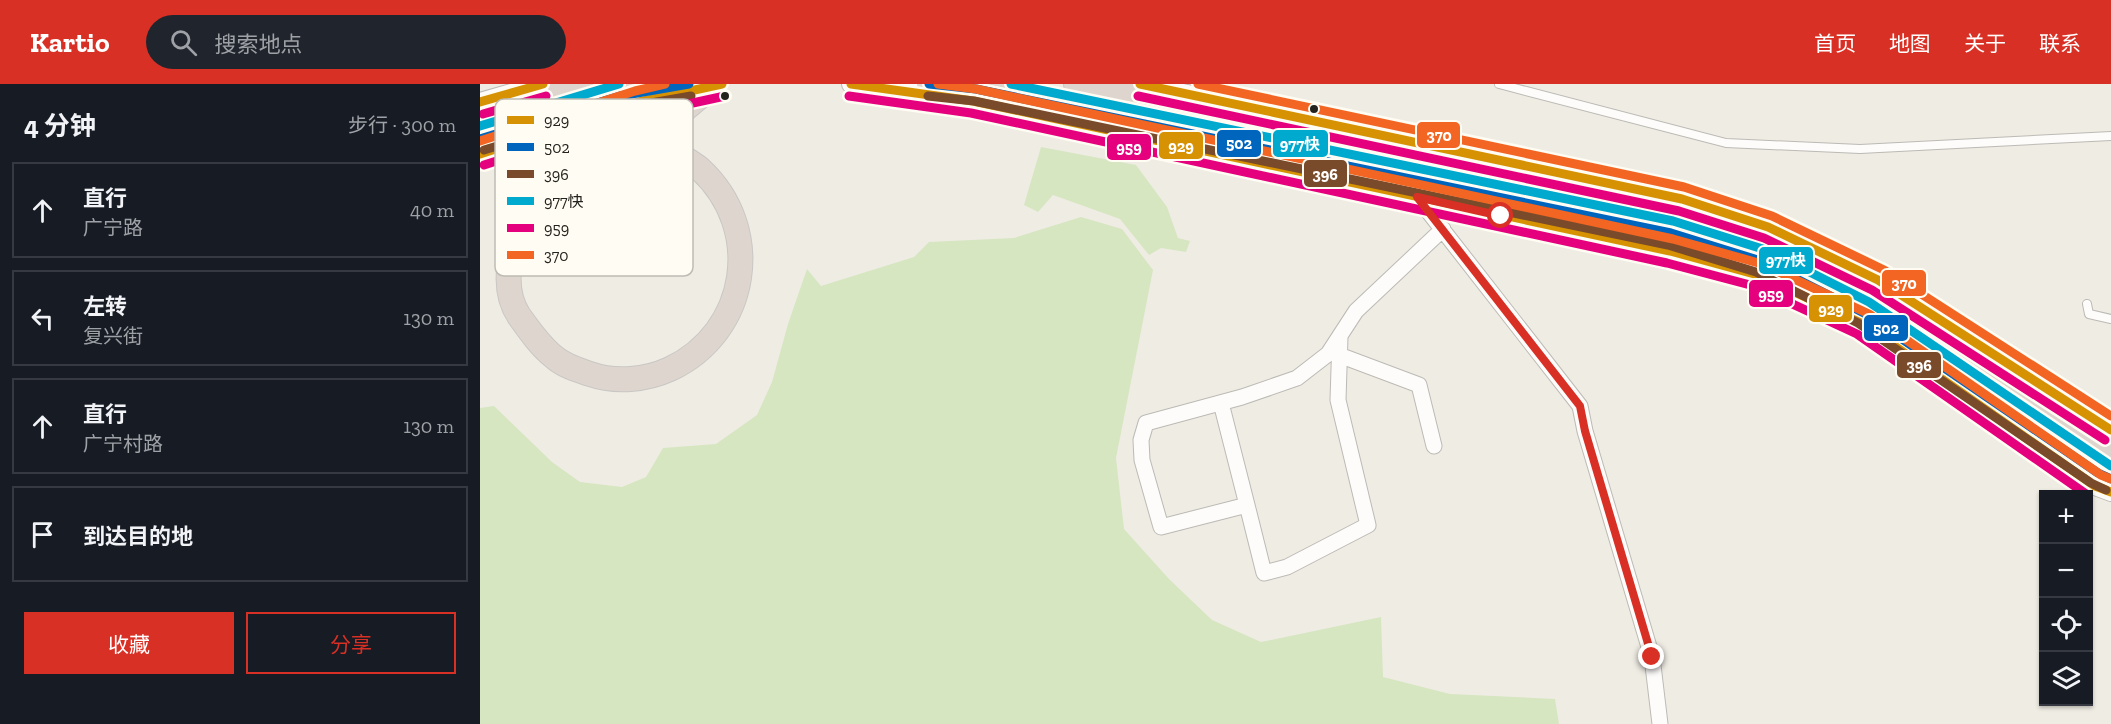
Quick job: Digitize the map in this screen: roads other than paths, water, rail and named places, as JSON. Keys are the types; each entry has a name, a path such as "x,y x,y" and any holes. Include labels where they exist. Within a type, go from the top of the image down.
{"highway":[{"path":"541,99 590,84"},
{"path":"610,99 689,84"},
{"path":"693,104 718,84"},
{"path":"929,84 976,89 1671,233 1761,261 1864,313 2098,473 2111,479"},
{"path":"1076,84 1676,212 1763,240 1875,292 2111,449"},
{"path":"480,118 495,113"},
{"path":"480,139 495,134"},
{"path":"480,152 495,149"},
{"path":"509,276 509,286 516,311 534,338 554,358 573,369 611,379 637,379 659,374 685,362 701,349 722,325 736,297 740,276 738,235 733,218 716,188 693,164"}],"street":[{"path":"480,102 518,87 540,84"},
{"path":"652,99 718,84"},
{"path":"851,84 974,101 1670,251 1758,275 1863,324 2095,486 2111,492"},
{"path":"1140,84 1682,199 1768,227 1878,280 2111,430"},
{"path":"480,152 495,147"},
{"path":"1417,197 1580,406 1585,431 1652,657 1660,724"},
{"path":"1247,505 1161,527 1142,460 1141,440 1146,423 1221,403 1297,378 1328,354 1356,311 1443,229"},
{"path":"1221,403 1264,573 1287,567 1368,525 1338,400 1340,337"},
{"path":"1339,355 1419,385 1434,446"}],"lane":[{"path":"1499,84 1726,143 1860,149 2111,136"},
{"path":"2087,304 2089,314 2111,319"}]}
